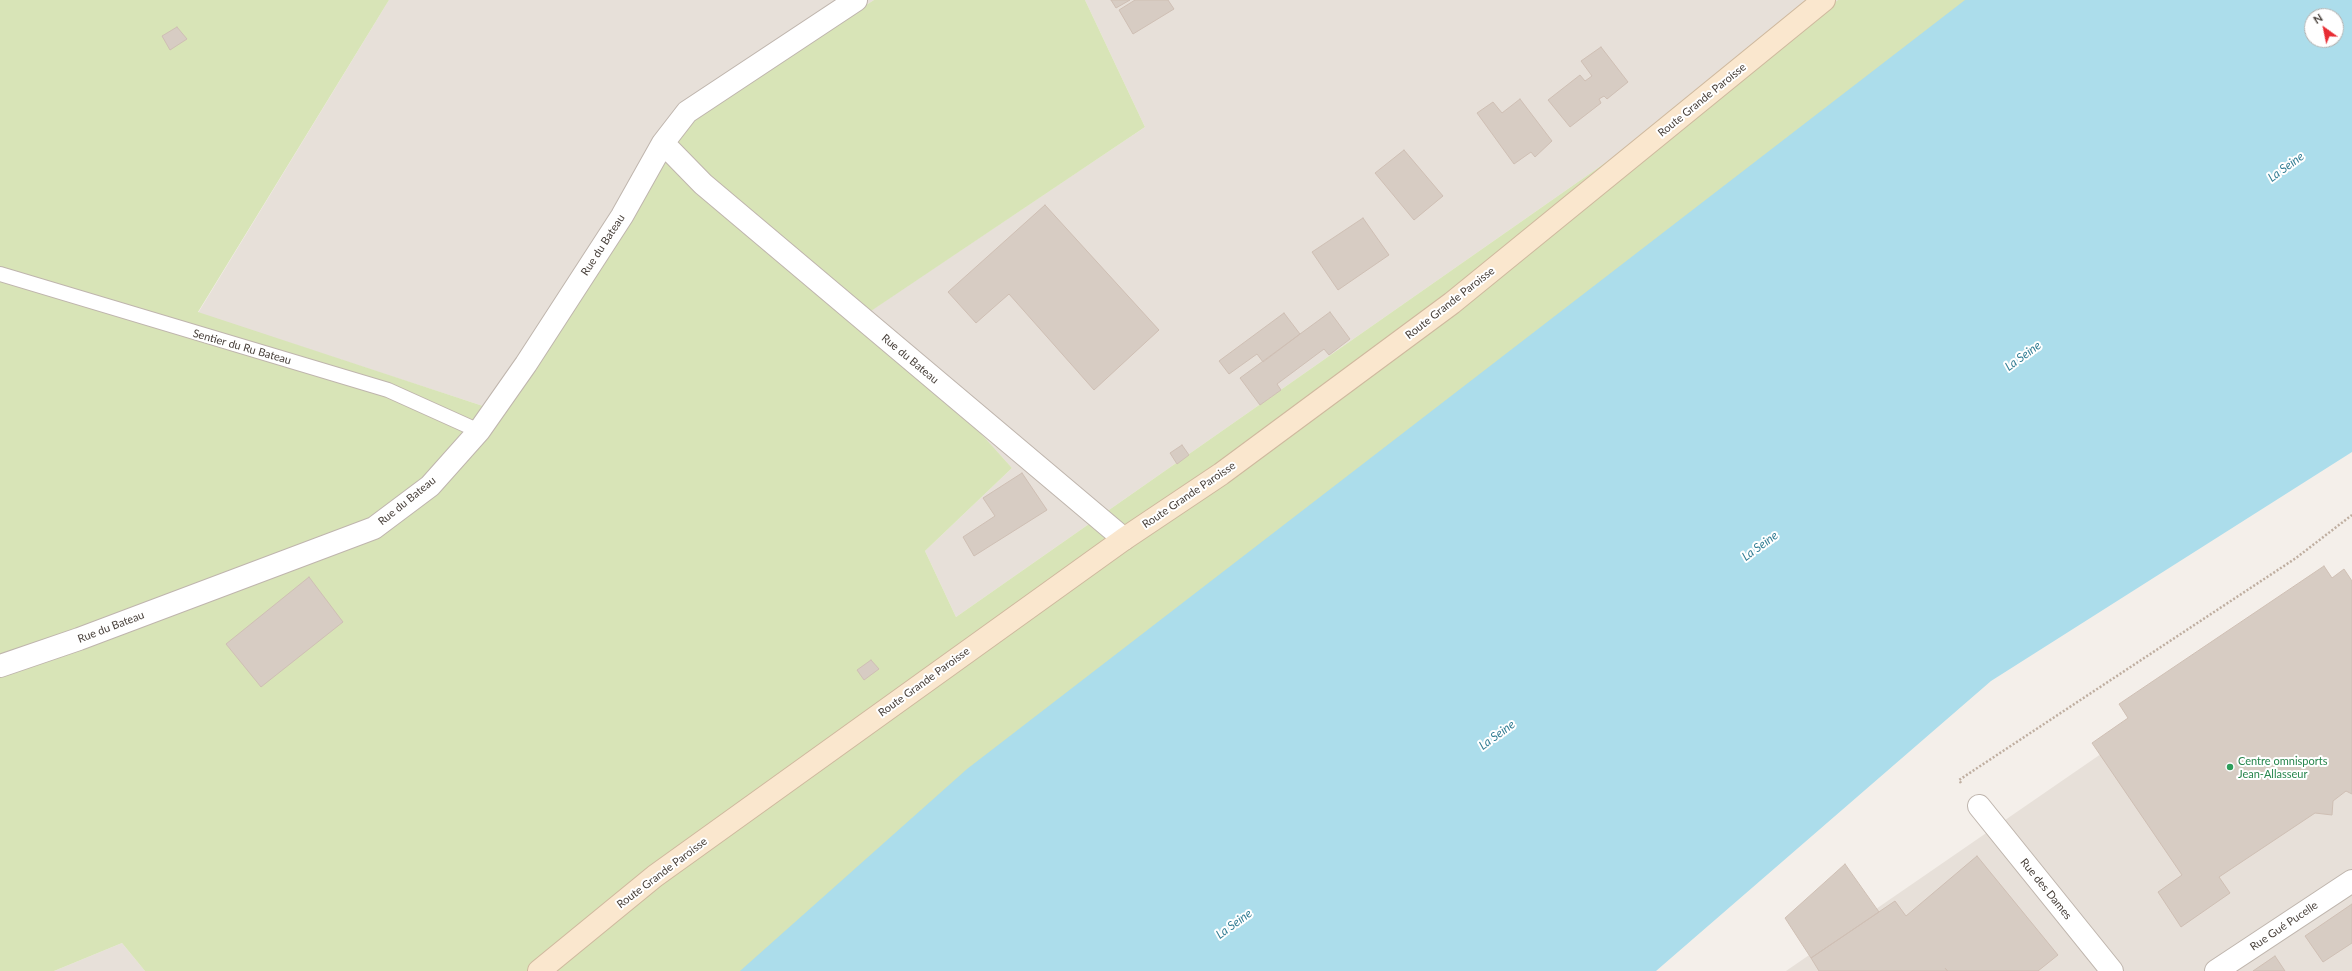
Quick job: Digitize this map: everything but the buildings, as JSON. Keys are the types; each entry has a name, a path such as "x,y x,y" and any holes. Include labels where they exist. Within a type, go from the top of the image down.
{"main road":[{"name":"Route Grande Paroisse","path":"539,971 655,876 1124,539 1221,474 1452,303 1824,0"}],"street":[{"name":"Rue du Bateau","path":"0,666 79,639 374,528 430,486 479,431 526,364 622,216 663,143 687,112 856,0"},
{"name":"Rue du Bateau","path":"663,143 703,184 1124,539"},
{"name":"Rue des Dames","path":"1979,806 2112,971"},
{"name":"Rue Gué Pucelle","path":"2216,971 2352,881"}],"lane":[{"name":"Sentier du Ru Bateau","path":"0,274 388,390 479,431"}],"path":[{"path":"1979,806 1959,780 2296,558 2352,515"}],"shaded area":[{"path":"389,0 874,0 658,139 486,407 198,313"},
{"path":"1085,0 1838,0 956,617 925,551 1012,468 870,311 1145,127"},
{"path":"2352,581 2352,971 1786,971"},
{"path":"122,943 145,971 54,971"}],"green space":[{"path":"0,0 389,0 198,312 486,407 658,139 874,0 1085,0 1145,127 871,311 1012,468 925,551 956,617 1838,0 1995,0 764,971 145,971 122,943 54,971 0,971"}],"water":[{"name":"La Seine","path":"1965,0 2352,0 2352,452 1991,681 1656,971 740,971 967,769"}],"place":[{"name":"Centre omnisports Jean-Allasseur","path":"2230,767"}]}
